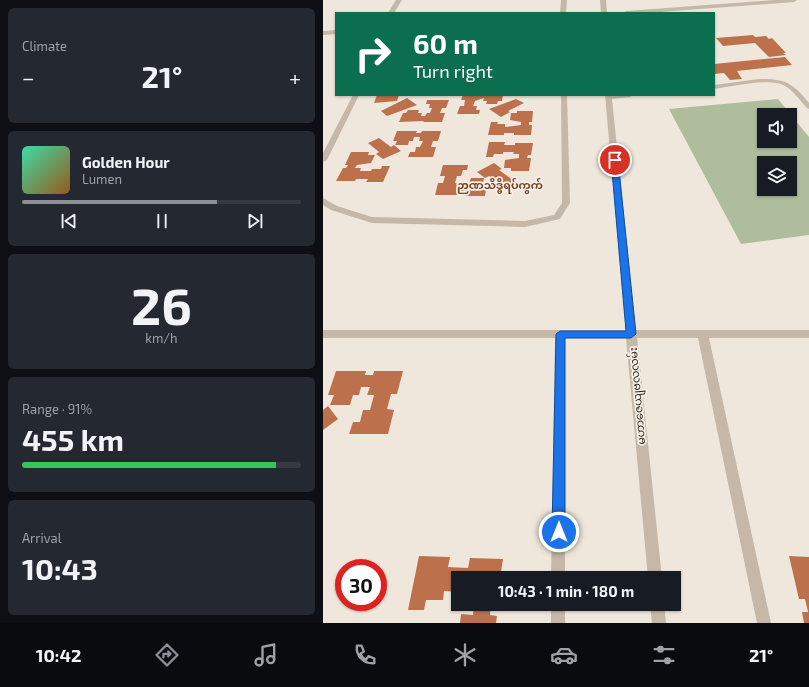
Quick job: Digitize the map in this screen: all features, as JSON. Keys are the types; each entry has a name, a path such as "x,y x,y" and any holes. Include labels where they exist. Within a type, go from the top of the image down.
{"street":[{"path":"392,12 399,0"},
{"path":"563,12 564,0"},
{"path":"603,0 604,12"},
{"path":"639,12 794,0"},
{"path":"323,33 335,32"},
{"path":"715,87 771,81 783,82 791,87 809,107"},
{"path":"323,160 355,96"},
{"path":"323,202 334,208 372,220 525,224 557,217 566,203 564,96"},
{"name":"မဟာဇေယျဗလလမ်း","path":"608,96 654,571"},
{"path":"323,334 809,334"},
{"path":"558,571 560,334"},
{"path":"703,334 764,623"},
{"path":"558,611 558,623"},
{"path":"658,611 659,623"}],"green space":[{"path":"778,99 785,108 757,108 757,148 797,148 797,122 809,137 809,235 741,244 669,109"}],"building":[{"path":"753,35 755,37 766,36 769,39 772,38 786,53 783,53 786,55 769,57 755,43 723,46 716,38"},
{"path":"785,57 792,65 737,71 742,79 730,80 724,73 715,74 715,64"},
{"path":"377,96 399,96 397,101 374,103"},
{"path":"463,96 503,96 502,101 498,101 497,104 486,104 487,101 483,101 484,98 475,101 473,106 477,106 476,110 480,110 479,114 457,114 460,106 464,106 465,100 461,100"},
{"path":"407,98 417,105 387,116 381,111"},
{"path":"516,99 524,103 508,111 510,112 501,117 489,109"},
{"path":"427,100 449,100 446,108 442,108 440,113 445,113 442,122 399,122 403,113 406,113 408,110 419,110 418,113 422,113 421,116 425,116 427,113 430,113 432,108 429,108 430,104 426,104"},
{"path":"517,111 533,111 532,122 529,122 529,125 532,125 531,135 514,135 514,133 504,133 504,135 488,135 491,122 505,124 505,127 521,125 521,122 510,120 511,113 517,113"},
{"path":"397,131 417,131 416,133 421,133 422,131 441,131 438,141 433,141 431,147 436,147 433,157 408,157 410,152 415,152 416,147 420,147 423,141 419,141 420,137 414,137 413,141 409,141 408,145 395,145 397,141 393,141"},
{"path":"379,138 391,147 394,145 401,151 383,159 376,154 379,152 368,143"},
{"path":"489,142 505,142 504,145 515,145 515,143 533,143 531,155 528,155 527,158 531,158 529,171 511,171 511,168 504,168 505,160 519,158 519,154 513,154 514,152 503,152 503,154 494,154 493,157 486,157"},
{"path":"351,152 369,152 368,155 375,155 371,163 357,165 355,168 361,168 360,171 371,171 372,169 381,169 382,166 390,166 383,182 366,182 368,179 336,181 343,168 346,168 348,165 345,165"},
{"path":"494,163 502,169 499,170 514,181 504,187 489,176 485,178 477,172"},
{"path":"443,165 468,165 467,170 463,170 461,176 457,176 455,183 459,183 458,187 464,187 465,183 469,183 471,178 484,178 483,183 487,183 485,196 462,196 463,193 457,193 457,195 435,195 438,183 443,183 445,176 440,176"},
{"path":"336,371 366,371 365,375 373,375 374,371 403,371 397,394 391,394 387,409 394,410 388,434 349,434 353,422 360,422 363,410 370,410 374,395 367,395 370,387 361,387 359,395 353,395 350,405 330,405 334,395 328,395"},
{"path":"328,406 338,419 323,430 323,410"},
{"path":"419,556 450,557 448,567 468,568 470,558 503,559 501,571 451,571 451,592 444,591 443,600 426,600 424,610 408,610"},
{"path":"789,556 809,557 809,623 804,623 802,612 808,612 805,599 799,599"},
{"path":"473,611 490,611 490,615 497,616 496,623 460,623 461,614 473,615"}],"district":[{"name":"ဉာဏသိဒ္ဓိရပ်ကွက်","path":"500,185"}],"route":[{"path":"559,532 560,334 631,334 615,160"}]}
